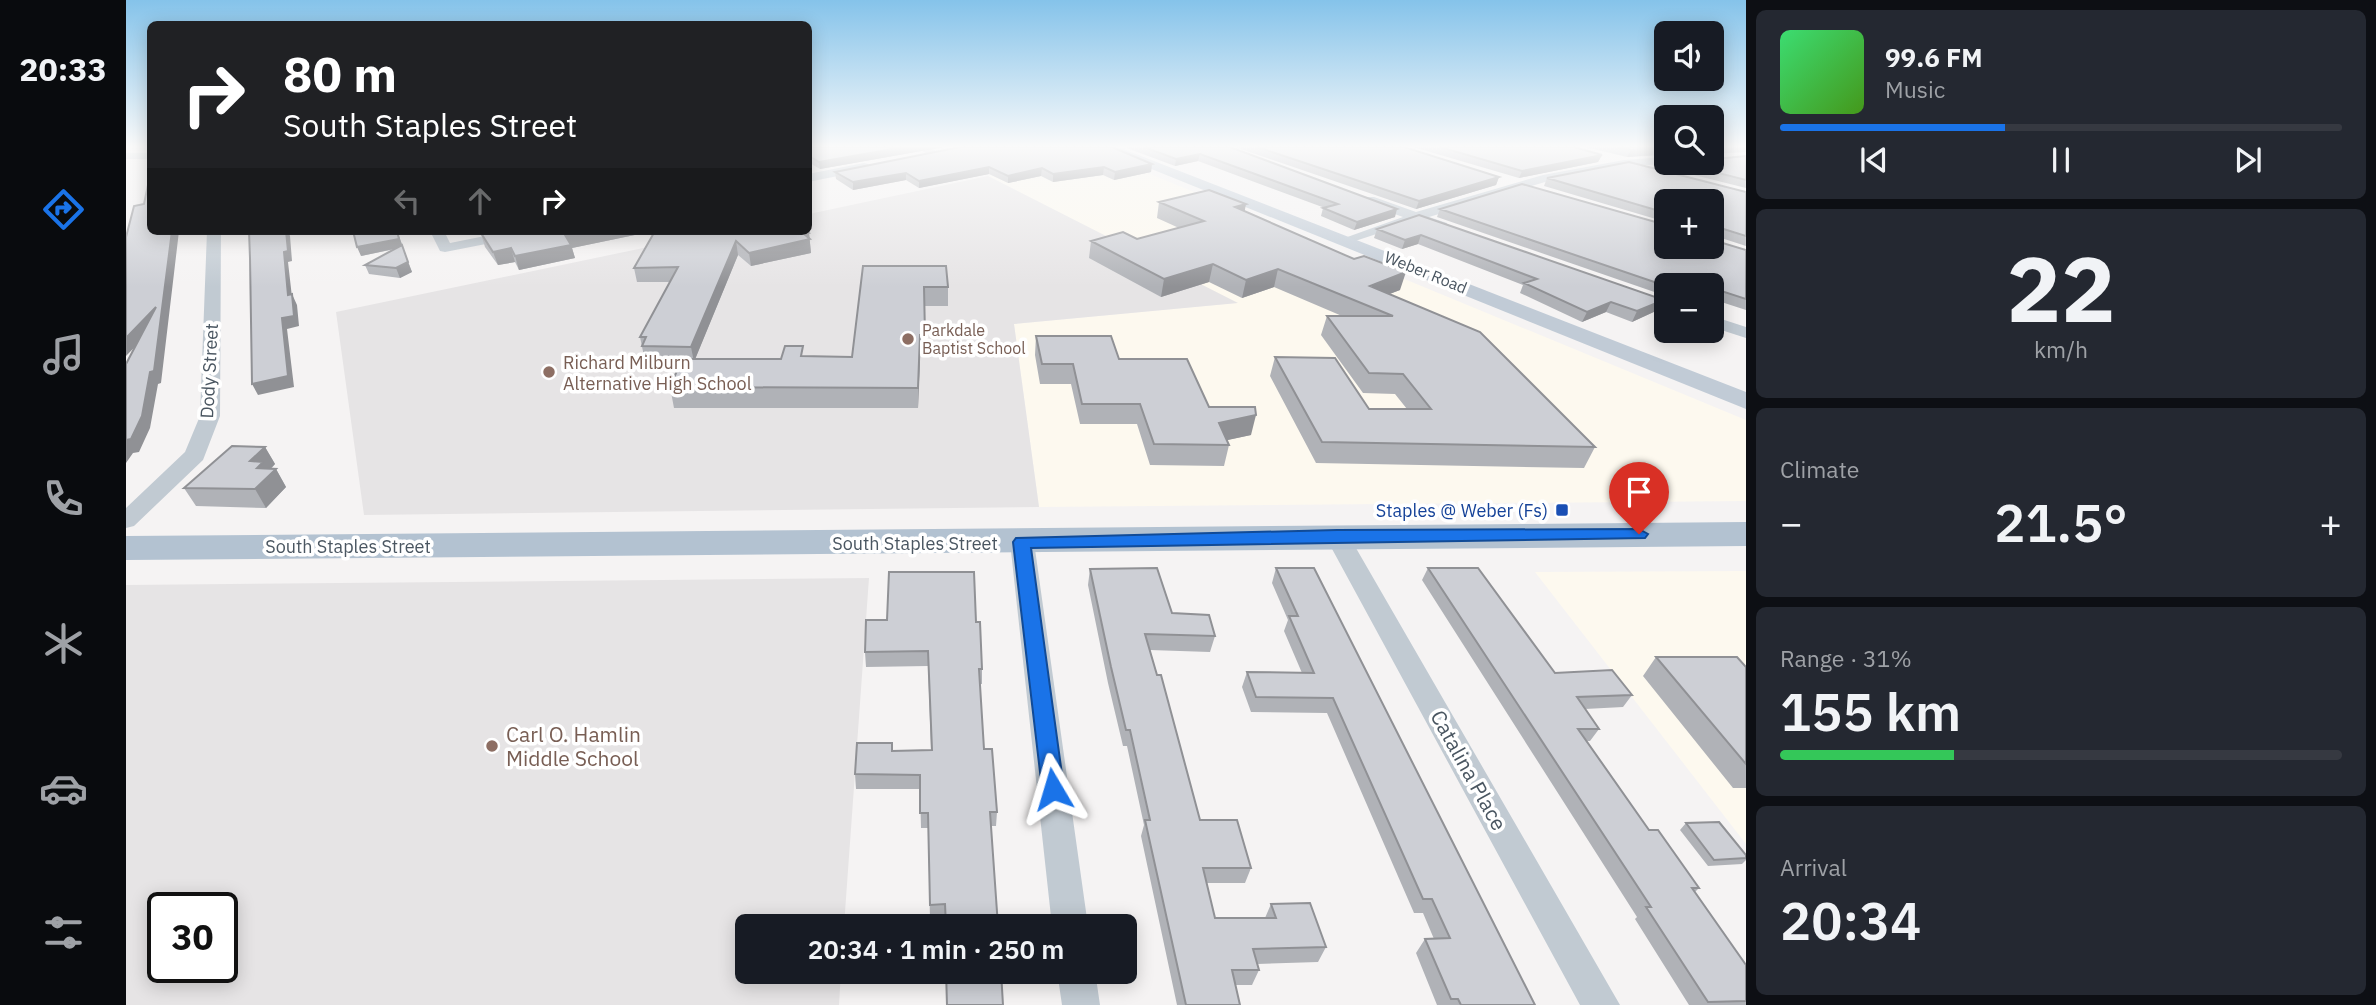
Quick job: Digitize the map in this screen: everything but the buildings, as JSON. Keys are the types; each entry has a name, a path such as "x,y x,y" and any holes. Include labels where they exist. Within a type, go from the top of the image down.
{"main road":[{"name":"Weber Road","path":"1227,194 1746,401"},
{"name":"South Staples Street","path":"126,548 1746,534"}],"street":[{"path":"1346,240 1487,194"},
{"path":"1354,195 1456,231"},
{"name":"Dody Street","path":"126,521 195,455 210,416 214,235"},
{"path":"439,235 444,248 511,235"},
{"path":"1724,325 1746,333"},
{"name":"Catalina Place","path":"1337,536 1601,1005"},
{"path":"1022,542 1068,914"},
{"path":"1078,984 1080,1005"}],"shaded area":[{"path":"904,194 1023,194 1238,303 1014,324 1039,507 364,515 336,312 706,235 812,235 812,213"},
{"path":"1023,194 1198,194 1746,420 1746,501 1039,507 1014,324 1236,303"},
{"path":"1746,571 1746,844 1535,572"},
{"name":"Carl O. Hamlin Middle School","path":"869,578 845,914 735,914 735,984 840,984 839,1005 126,1005 126,585"}],"place":[{"name":"Parkdale Baptist School","path":"908,339"},
{"name":"Richard Milburn Alternative High School","path":"549,372"},
{"name":"Staples @ Weber (Fs)","path":"1562,510"},
{"name":"Carl O. Hamlin Middle School","path":"492,746"}],"route":[{"path":"1053,789 1022,542 1639,534"}]}
